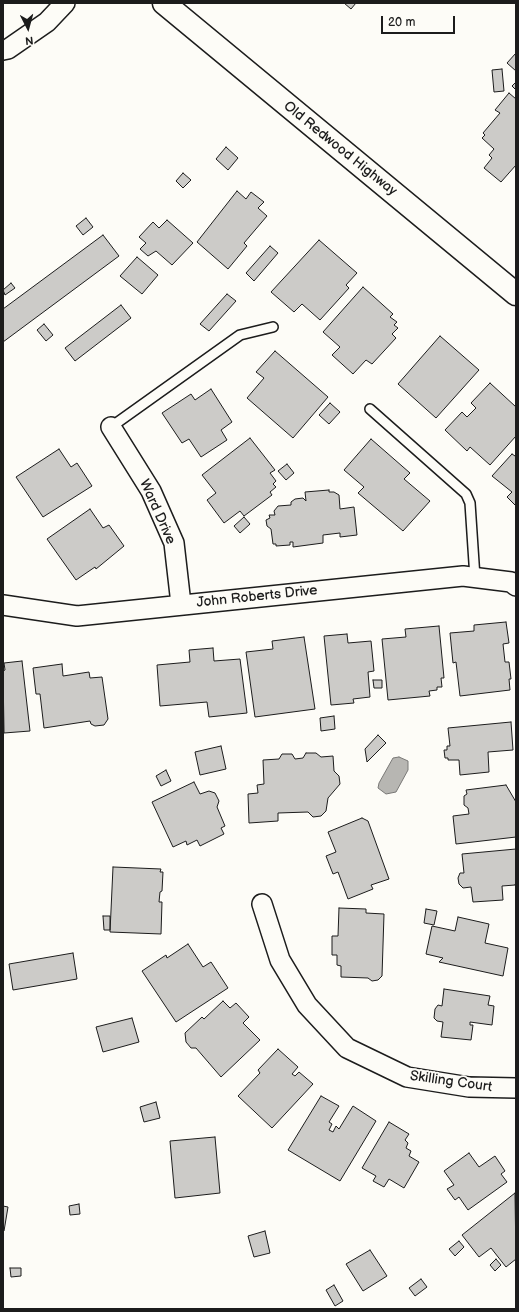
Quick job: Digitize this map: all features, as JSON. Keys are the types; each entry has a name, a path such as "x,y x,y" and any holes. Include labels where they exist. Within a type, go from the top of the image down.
{"main road":[{"name":"Old Redwood Highway","path":"164,3 516,294"}],"street":[{"path":"3,50 8,49 47,22 65,3"},
{"name":"Ward Drive","path":"111,427 151,491 174,543 181,604"},
{"name":"John Roberts Drive","path":"3,605 77,616 181,604 463,576 514,584"},
{"name":"Skilling Court","path":"262,904 280,960 307,1005 347,1048 407,1077 469,1087 516,1088"}],"lane":[{"path":"111,427 240,335 273,327"},
{"path":"370,409 466,494 470,503 475,578"}],"shaded area":[{"path":"399,757 408,761 408,770 396,792 386,794 378,788 379,783 393,758"}],"building":[{"path":"344,3 356,3 351,9"},
{"path":"516,53 516,71 507,63"},
{"path":"502,69 504,91 494,92 492,70"},
{"path":"516,82 516,90 512,86"},
{"path":"509,93 516,99 516,165 501,182 484,168 492,158 489,155 494,149 482,138 485,135 483,133 500,113 495,110"},
{"path":"226,147 238,158 228,170 216,159"},
{"path":"183,173 191,180 183,188 176,181"},
{"path":"237,191 246,199 251,192 264,202 258,208 267,216 244,243 247,246 228,269 197,242"},
{"path":"86,218 93,227 83,235 76,226"},
{"path":"167,220 193,243 172,265 156,251 148,256 140,249 146,243 139,237 153,222 159,228"},
{"path":"103,235 119,256 3,342 3,309"},
{"path":"319,240 357,273 346,285 349,288 320,320 302,304 294,312 271,292"},
{"path":"270,246 278,253 254,281 246,273"},
{"path":"137,257 158,275 142,294 120,276"},
{"path":"11,283 15,288 5,295 3,290"},
{"path":"363,287 393,314 390,317 397,322 394,325 398,328 392,334 396,338 372,364 366,360 353,374 332,355 340,347 323,332"},
{"path":"227,294 236,301 209,331 200,324"},
{"path":"121,305 131,318 75,361 65,348"},
{"path":"44,324 53,335 46,341 37,330"},
{"path":"440,336 479,370 436,418 398,384"},
{"path":"275,351 328,397 293,438 247,398 264,378 256,372"},
{"path":"490,383 516,407 516,436 490,465 470,447 467,451 445,430 462,412 467,417 476,408 471,403"},
{"path":"211,389 232,422 221,430 227,440 201,457 189,439 182,443 162,413 191,394 195,400"},
{"path":"330,403 340,412 329,424 319,415"},
{"path":"250,438 275,470 270,473 276,481 273,484 276,487 270,492 272,495 244,516 240,511 224,523 207,500 216,493 202,475"},
{"path":"371,439 410,473 404,479 430,501 403,531 358,493 364,487 344,470"},
{"path":"59,449 71,467 77,463 92,486 43,517 16,477"},
{"path":"512,454 515,456 516,454 516,506 507,497 512,492 492,476"},
{"path":"287,464 294,473 286,480 278,471"},
{"path":"329,490 329,492 334,492 339,495 340,509 354,507 357,535 340,537 340,533 323,535 323,543 293,547 293,542 290,542 290,545 276,546 276,544 273,544 271,529 267,526 266,520 270,518 269,515 275,515 274,511 278,506 291,505 291,502 295,499 303,498 306,501 305,492"},
{"path":"90,509 103,528 109,525 124,546 96,569 95,567 76,580 47,539"},
{"path":"244,517 250,524 240,533 234,526"},
{"path":"506,622 509,643 503,644 505,662 509,662 511,679 509,679 510,690 460,696 456,662 453,663 450,633 474,631 474,625"},
{"path":"439,626 444,678 441,678 442,687 437,687 437,690 429,691 430,696 388,700 382,639 406,637 405,629"},
{"path":"347,634 348,643 371,641 374,671 368,672 370,697 353,699 354,703 331,705 324,636"},
{"path":"304,637 315,709 255,717 246,652 273,649 272,641"},
{"path":"213,648 214,661 240,659 247,713 209,717 207,702 160,706 157,665 190,662 189,650"},
{"path":"22,661 30,731 4,733 4,663"},
{"path":"62,664 63,676 89,672 90,678 102,677 108,719 104,725 95,726 91,724 90,721 44,728 40,694 36,694 33,668"},
{"path":"373,680 382,680 382,688 374,688"},
{"path":"334,716 335,729 321,731 320,718"},
{"path":"511,722 513,750 488,752 489,772 460,775 459,760 448,760 448,758 445,758 444,750 447,750 447,746 450,746 448,728"},
{"path":"378,735 386,743 367,762 365,749"},
{"path":"221,746 226,769 200,775 195,752"},
{"path":"306,753 316,753 321,757 333,756 334,771 339,776 340,784 328,798 326,811 321,816 313,817 308,812 278,813 278,821 249,823 248,794 258,793 257,785 264,784 263,760 279,759 282,754 292,754 295,759 303,758"},
{"path":"166,770 171,781 161,786 156,776"},
{"path":"194,782 200,794 209,791 215,793 219,801 217,807 225,826 221,828 224,834 200,846 197,840 187,845 186,841 173,847 152,802"},
{"path":"506,785 516,802 516,837 456,844 453,816 469,814 468,808 464,805 464,796 467,794 466,790"},
{"path":"362,818 368,821 389,879 371,885 373,889 348,899 338,872 333,874 326,856 336,852 328,832"},
{"path":"516,849 516,882 515,885 502,886 503,900 473,902 471,887 463,888 459,884 458,878 460,873 464,873 462,854"},
{"path":"113,867 161,869 160,872 163,872 162,891 160,892 159,902 162,902 161,934 110,932"},
{"path":"339,908 366,909 366,913 384,914 382,976 378,980 372,981 368,978 341,977 341,966 337,965 337,955 332,955 332,936 338,936"},
{"path":"426,909 437,911 434,925 424,923"},
{"path":"103,916 110,916 110,930 104,930"},
{"path":"458,917 489,924 485,943 508,948 503,976 439,962 443,958 426,954 432,926 455,931"},
{"path":"188,944 203,967 211,962 228,988 176,1022 142,971 166,955 167,958"},
{"path":"73,953 77,979 13,990 9,964"},
{"path":"444,989 490,996 488,1005 494,1006 492,1025 470,1022 470,1025 473,1025 471,1040 441,1037 443,1022 437,1021 434,1018 435,1009 438,1005 442,1006"},
{"path":"223,1001 230,1008 236,1003 249,1017 243,1023 260,1040 221,1077 196,1048 191,1048 186,1042 185,1033 202,1017 204,1019"},
{"path":"132,1018 139,1042 103,1052 96,1027"},
{"path":"278,1049 298,1067 292,1074 295,1076 299,1072 313,1084 272,1128 238,1096 260,1073 258,1070"},
{"path":"321,1096 339,1106 329,1122 332,1124 329,1130 333,1132 336,1126 339,1129 353,1106 376,1121 340,1181 288,1150"},
{"path":"156,1102 160,1118 144,1122 140,1107"},
{"path":"389,1122 409,1134 405,1140 408,1143 406,1148 411,1151 409,1156 419,1162 404,1188 389,1179 384,1187 373,1181 376,1176 362,1168"},
{"path":"215,1137 220,1193 175,1198 170,1141"},
{"path":"469,1153 479,1167 495,1156 505,1171 501,1174 507,1182 468,1210 459,1197 455,1200 447,1189 454,1185 444,1171"},
{"path":"515,1193 516,1259 506,1267 491,1248 479,1257 462,1235"},
{"path":"79,1204 80,1214 70,1215 69,1206"},
{"path":"3,1206 8,1207 4,1231 3,1231"},
{"path":"265,1231 270,1253 254,1257 248,1236"},
{"path":"459,1241 464,1247 455,1256 449,1249"},
{"path":"370,1250 387,1276 363,1291 346,1264"},
{"path":"496,1259 501,1265 495,1271 490,1265"},
{"path":"10,1268 21,1268 21,1276 11,1277"},
{"path":"421,1279 427,1287 415,1296 409,1288"},
{"path":"334,1285 343,1301 335,1306 326,1290"}]}
